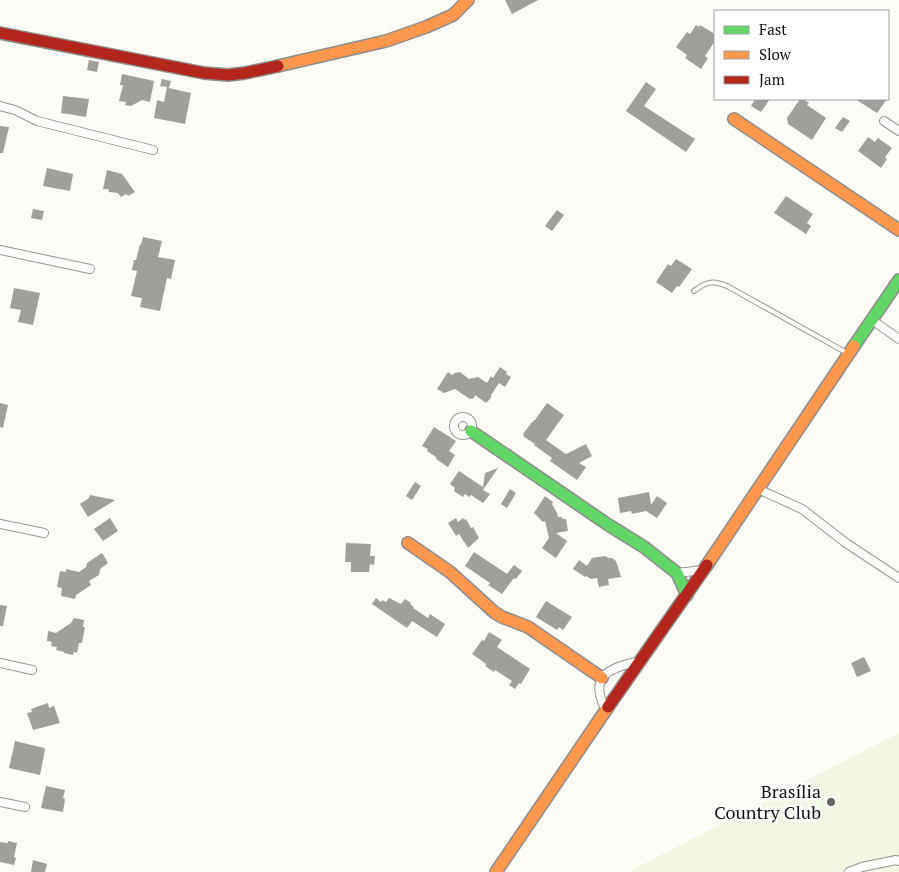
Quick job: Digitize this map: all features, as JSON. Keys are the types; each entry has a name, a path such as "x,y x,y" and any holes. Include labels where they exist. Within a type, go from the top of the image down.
{"street":[{"path":"0,33 204,73 228,74 275,67 386,41 426,27 452,15 468,0"},
{"path":"0,106 15,110 37,121 153,150"},
{"path":"734,119 899,230"},
{"path":"884,121 899,131"},
{"path":"0,250 90,269"},
{"path":"496,872 687,595 899,280"},
{"path":"872,320 899,339"},
{"path":"470,431 644,548 677,573 687,595"},
{"path":"758,489 809,513 846,542 899,578"},
{"path":"0,524 44,532"},
{"path":"408,543 450,572 494,612 537,633 602,678"},
{"path":"677,573 703,570"},
{"path":"606,710 600,694 602,678 614,669 641,662"},
{"path":"0,663 32,670"},
{"path":"0,802 25,807"},
{"path":"849,872 862,866 899,861"}],"lane":[{"path":"694,291 706,283 727,286 849,354"}],"green space":[{"name":"Brasília Country Club","path":"899,733 899,872 628,872"}],"building":[{"path":"505,0 538,0 512,14"},
{"path":"696,25 699,27 700,25 714,33 714,42 705,56 708,58 701,69 685,58 687,55 676,47 687,32 690,34"},
{"path":"89,60 99,62 97,72 87,70"},
{"path":"122,74 154,81 150,102 142,100 131,106 125,105 126,102 119,101 123,85 120,85"},
{"path":"162,79 171,81 169,88 191,93 185,124 154,118 157,100 164,102 167,87 160,86"},
{"path":"646,82 656,89 644,106 695,139 686,152 626,111"},
{"path":"63,96 89,99 86,117 61,113"},
{"path":"754,100 769,100 761,112 751,106"},
{"path":"799,100 804,100 809,103 807,105 826,118 812,140 788,124 787,118"},
{"path":"857,100 886,100 877,113"},
{"path":"843,117 850,121 842,132 835,128"},
{"path":"0,126 9,127 3,153 0,153"},
{"path":"868,137 875,142 878,138 892,148 885,157 887,159 881,168 858,151"},
{"path":"47,168 73,174 70,191 43,186"},
{"path":"107,170 122,174 135,192 121,197 118,193 103,189"},
{"path":"786,196 813,214 807,223 811,226 806,234 774,213"},
{"path":"33,209 44,211 42,220 31,218"},
{"path":"557,210 564,215 552,231 545,226"},
{"path":"143,237 162,241 158,257 175,260 171,279 167,278 160,311 140,307 142,298 131,296 137,271 132,270 134,260 136,260"},
{"path":"676,259 692,269 679,287 677,286 672,293 656,282 668,264 671,266"},
{"path":"14,288 40,293 33,325 18,322 21,310 10,308"},
{"path":"500,367 511,377 505,387 499,383 486,403 475,395 474,398 470,399 455,389 444,393 437,389 448,372 452,375 460,372 469,379 478,377 487,383 491,376 493,378"},
{"path":"0,403 8,405 3,428 0,427"},
{"path":"547,403 564,415 546,440 566,454 586,444 592,456 579,463 586,467 577,480 550,461 552,458 523,436"},
{"path":"434,427 456,441 449,451 455,455 448,467 422,446"},
{"path":"498,468 483,490 490,494 483,503 471,495 469,497 465,494 463,497 454,491 455,488 450,484 459,471 483,487 485,473"},
{"path":"415,482 421,486 412,500 406,496"},
{"path":"510,489 516,493 507,508 501,504"},
{"path":"649,492 651,505 657,496 667,503 657,518 646,511 632,514 631,511 620,513 618,498"},
{"path":"90,495 115,500 88,517 80,504 89,498"},
{"path":"545,496 553,502 552,504 558,517 566,519 568,531 556,533 567,541 556,558 542,548 549,538 545,521 543,522 534,513"},
{"path":"110,518 118,531 103,541 94,529"},
{"path":"456,518 458,522 463,518 464,520 466,519 479,538 468,548 459,534 456,536 448,523"},
{"path":"346,543 371,544 370,556 375,556 374,565 370,564 369,572 351,572 351,562 345,562"},
{"path":"474,552 507,574 514,565 522,571 502,594 488,585 490,583 465,566"},
{"path":"102,553 108,563 100,569 99,575 89,581 91,585 76,595 75,599 61,596 62,588 57,587 60,571 66,572 66,569 79,572 86,567 87,563"},
{"path":"605,556 616,561 621,577 608,579 609,585 599,587 597,578 585,577 573,569 579,560 587,566 592,558"},
{"path":"376,598 381,602 382,600 386,602 389,598 401,604 405,599 411,603 413,608 428,618 430,614 445,624 437,637 412,621 407,628 372,604"},
{"path":"546,601 572,617 563,630 559,627 557,630 536,617"},
{"path":"0,605 7,606 3,626 0,626"},
{"path":"74,618 84,620 83,627 85,627 82,643 79,643 77,653 74,652 73,655 56,650 57,647 51,646 52,642 47,641 48,631 56,633 71,623"},
{"path":"489,632 502,640 497,647 530,669 521,684 519,683 515,689 509,685 512,681 485,666 486,664 472,654 482,640 484,641"},
{"path":"864,657 871,671 857,677 851,663"},
{"path":"48,703 49,708 54,706 60,723 33,730 27,713 32,712 31,709"},
{"path":"15,741 44,748 40,775 9,768"},
{"path":"46,786 65,790 63,812 41,808"},
{"path":"8,841 17,843 14,865 0,862 0,842 8,843"},
{"path":"33,860 47,864 45,872 31,872"}],"traffic: fast":[{"path":"854,346 899,280"},
{"path":"471,431 607,524 644,547 677,573 687,595"}],"traffic: slow":[{"path":"278,66 386,41 453,15 468,0"},
{"path":"734,119 899,230"},
{"path":"707,565 854,346"},
{"path":"408,543 450,572 494,612 528,627 602,678"},
{"path":"496,872 608,707"}],"traffic: jam":[{"path":"0,33 204,73 228,75 278,66"},
{"path":"608,707 707,565"}],"place":[{"name":"Brasília Country Club","path":"831,802"}]}
